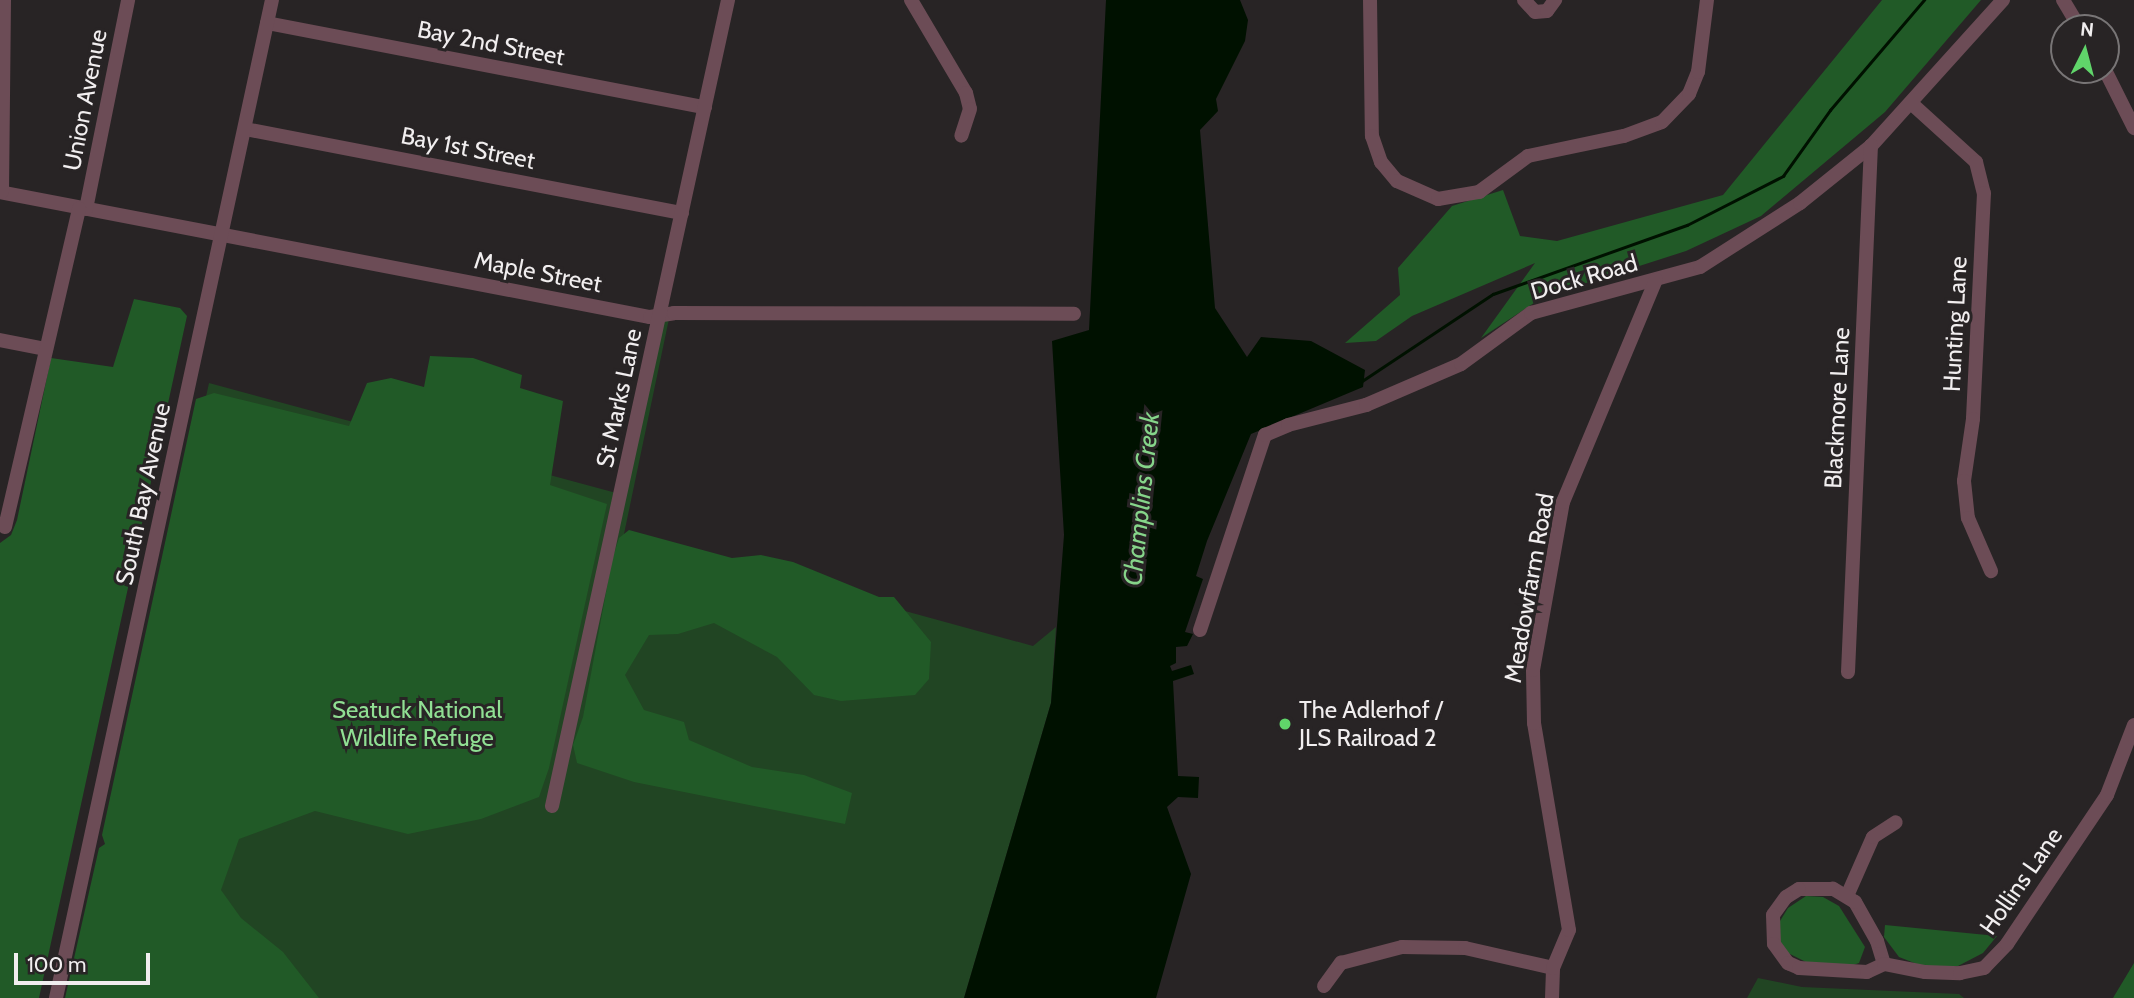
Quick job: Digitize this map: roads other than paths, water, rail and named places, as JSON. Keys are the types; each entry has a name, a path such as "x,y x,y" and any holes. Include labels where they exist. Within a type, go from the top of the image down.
{"street":[{"path":"1,192 4,0"},
{"name":"Union Avenue","path":"5,527 46,348 83,209 128,0"},
{"name":"South Bay Avenue","path":"56,998 272,0"},
{"name":"St Marks Lane","path":"552,806 726,0"},
{"path":"911,0 966,93 970,109 961,136"},
{"path":"1370,0 1372,136 1381,162 1397,181 1438,199 1479,192 1528,156 1624,136 1662,122 1689,94 1698,72 1707,0"},
{"path":"1524,0 1535,12 1547,11 1555,0"},
{"name":"Dock Road","path":"1200,630 1265,435 1288,425 1366,405 1461,364 1531,313 1700,267 1800,203 1871,146 2003,0"},
{"name":"Bay 2nd Street","path":"267,23 705,107"},
{"path":"2112,84 2134,128"},
{"name":"Hunting Lane","path":"1911,103 1976,162 1984,194 1973,419 1964,481 1968,518 1991,570"},
{"name":"Bay 1st Street","path":"245,129 682,213"},
{"name":"Blackmore Lane","path":"1848,671 1871,146"},
{"name":"Maple Street","path":"1,192 660,315 1074,314"},
{"name":"Meadowfarm Road","path":"1552,998 1553,968 1569,930 1534,723 1533,670 1563,502 1656,280"},
{"path":"0,340 46,348"},
{"name":"Hollins Lane","path":"1847,896 1815,887 1786,897 1773,915 1771,937 1779,954 1799,968 1815,970 1867,972 1884,964 1925,972 1984,968 2007,944 2107,795 2134,725"},
{"path":"1884,964 1872,932 1847,896 1873,837 1896,822"},
{"path":"1324,986 1341,963 1402,947 1465,948 1553,968"}],"water":[{"name":"Champlins Creek","path":"1106,0 1240,0 1248,20 1245,41 1216,99 1218,111 1200,130 1215,308 1247,357 1261,337 1311,341 1365,370 1363,387 1251,434 1207,541 1196,576 1203,579 1185,632 1193,634 1187,646 1176,647 1176,663 1170,666 1172,671 1191,665 1194,674 1173,681 1178,776 1199,777 1198,798 1178,797 1167,807 1191,874 1156,998 964,998 1051,703 1064,535 1052,341 1089,330"}],"waterway":[{"path":"1362,381 1493,294 1687,225 1783,176 1830,110 1924,0"}],"place":[{"name":"The Adlerhof / JLS Railroad 2","path":"1285,724"}],"park label":[{"name":"Seatuck National Wildlife Refuge","path":"417,724"}]}
